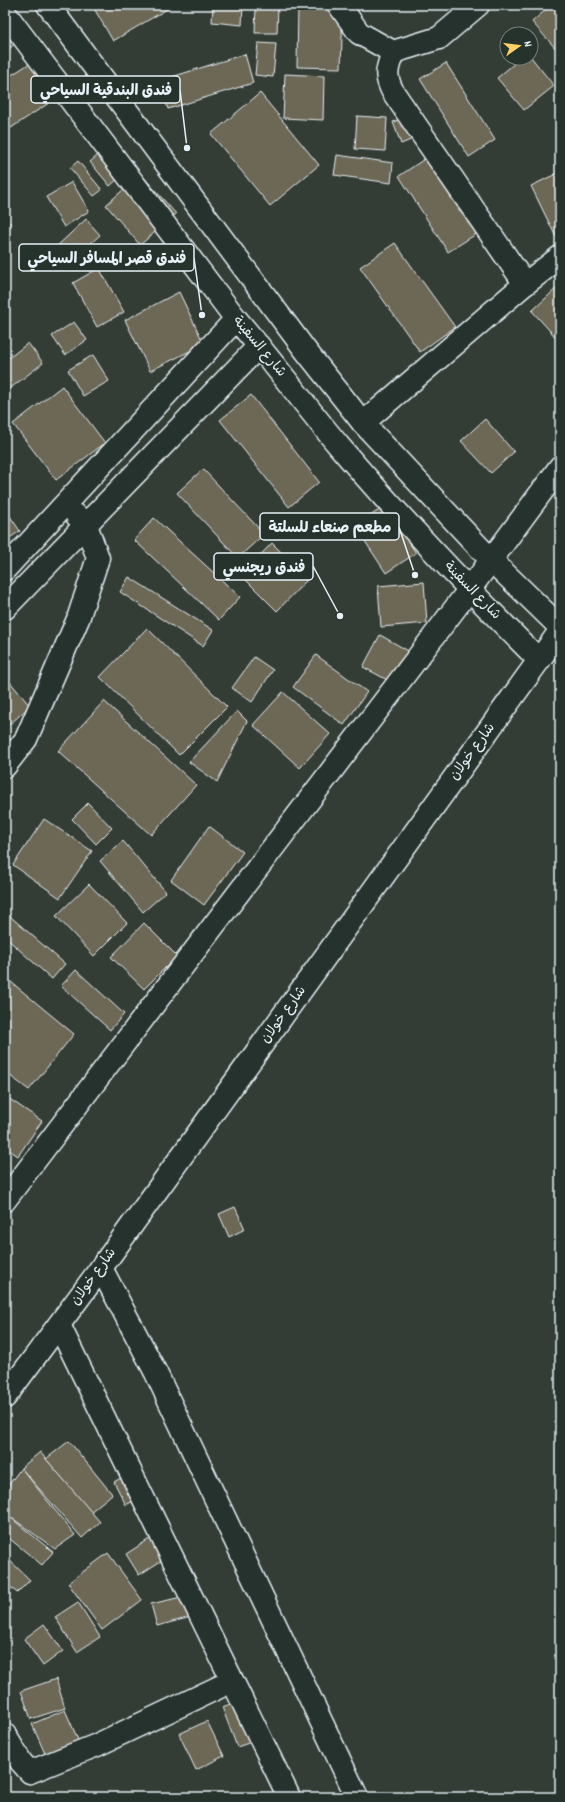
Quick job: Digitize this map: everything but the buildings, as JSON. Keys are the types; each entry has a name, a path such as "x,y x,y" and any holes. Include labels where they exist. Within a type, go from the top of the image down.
{"street":[{"path":"48,5 306,351 363,423 491,560 560,627"},
{"path":"339,5 359,33 393,52 439,38 478,5"},
{"name":"شارع السفينة","path":"5,13 236,320 260,346 339,446 469,590 539,660"},
{"path":"393,52 386,70 388,82 393,92 525,284"},
{"path":"363,423 525,284 560,257"},
{"path":"5,569 236,320"},
{"path":"5,608 260,346"},
{"path":"5,1200 469,590 560,467"},
{"path":"5,766 26,739 78,619 98,558 86,525 65,504"},
{"name":"شارع خولان","path":"5,1397 101,1268 560,631"},
{"path":"101,1268 156,1373 357,1797"},
{"path":"59,1325 289,1797"},
{"path":"5,1735 21,1762 30,1772 97,1745 232,1681"}],"place":[{"name":"فندق البندقية السياحي","path":"187,148"},
{"name":"فندق قصر المسافر السياحي","path":"202,315"},
{"name":"مطعم صنعاء للسلتة","path":"415,575"},
{"name":"فندق ريجنسي","path":"340,616"}]}
